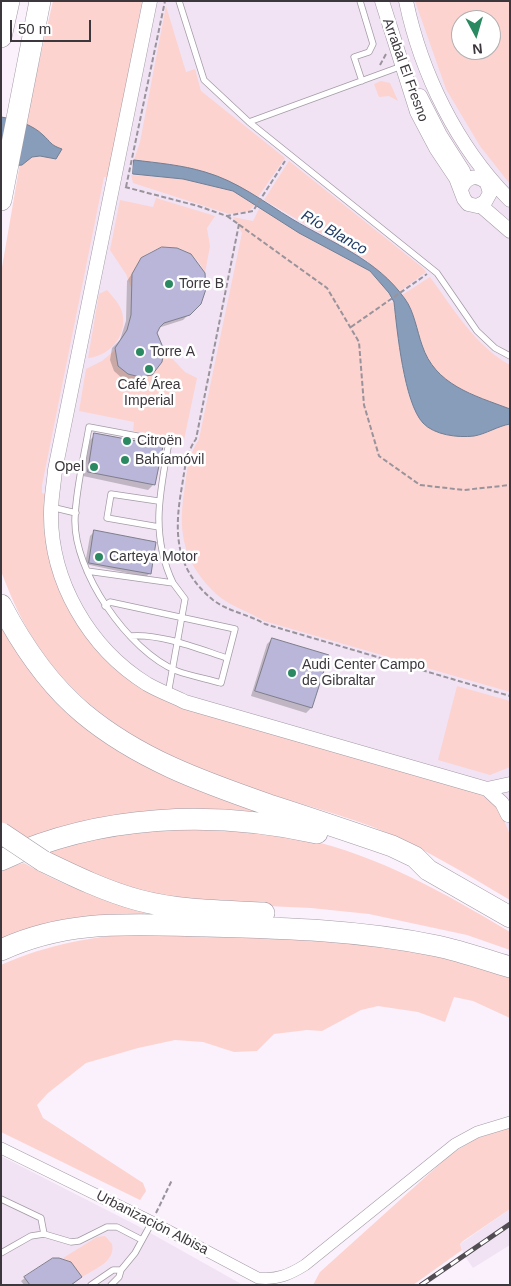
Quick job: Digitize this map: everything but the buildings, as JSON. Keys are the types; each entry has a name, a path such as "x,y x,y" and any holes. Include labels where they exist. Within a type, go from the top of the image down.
{"highway":[{"path":"1,37 9,1"},
{"path":"3,193 40,1"},
{"path":"32,48 47,1"},
{"path":"1,605 24,646 50,679 82,712 143,755 177,772 218,787 392,846 415,857 428,870 510,917"},
{"path":"1,860 47,842 108,827 177,818 276,824 361,846 411,868 428,870"},
{"path":"1,834 43,861 91,884 147,902 201,910 315,915 368,921 455,941 510,959"},
{"path":"1,950 44,934 84,926 120,923 284,928 389,937 439,946 510,967"}],"street":[{"path":"150,1 120,185 55,470 51,507 54,552 67,592 87,628 114,659 148,684 185,702 487,789 502,802 509,818"},
{"name":"Arrabal El Fresno","path":"382,1 402,66 424,125 456,178 468,183 485,180 489,187 510,208"},
{"name":"Arrabal El Fresno","path":"387,1 410,74 440,135 468,183 468,204 480,205 510,231"},
{"path":"404,3 405,25 426,83 473,163 468,183"},
{"name":"Arrabal El Fresno","path":"404,3 424,63 441,101 458,132 492,180 510,200"},
{"path":"480,205 489,196 489,187"},
{"path":"487,789 510,784"},
{"path":"509,818 510,797"},
{"name":"Urbanización Albisa","path":"1,1148 152,1222 258,1278 280,1278 305,1265 455,1144 477,1132 510,1122"}],"lane":[{"path":"179,1 204,80 249,122 433,270 440,277 477,331 495,348 510,356"},
{"path":"360,1 373,44 369,52 354,57 362,81"},
{"path":"249,122 402,66"},
{"path":"105,606 110,602 182,618 235,629 221,683 173,668 130,636 105,606 87,571 78,538 76,513 89,427 169,442 158,501 159,527 163,560 173,583 185,599 182,618 177,643 173,668 168,694"},
{"path":"158,501 111,494 107,518 159,527"},
{"path":"51,507 76,513"},
{"path":"87,571 173,583"},
{"path":"130,636 138,635 177,643 228,658"},
{"path":"1,1199 42,1218 44,1234"},
{"path":"110,1284 119,1277 121,1270 135,1253 152,1222"},
{"path":"1,1254 31,1236 44,1234 71,1242 79,1241 102,1229 117,1227 142,1240"},
{"path":"91,1285 113,1270 121,1270"}],"path":[{"path":"165,1 120,185 228,216 327,288 359,342 364,405 379,456 420,485 464,490 510,485"},
{"path":"228,216 253,211 289,155"},
{"path":"239,224 196,439 188,451 176,518 178,546 193,578 212,599 229,610 264,624 510,696"},
{"path":"350,328 433,270"},
{"path":"152,1222 172,1180"}],"shaded area":[{"path":"53,1 142,1 109,177 104,177 42,485 42,493 47,495 66,597 133,677 478,793 498,806 510,835 510,900 443,861 373,827 225,780 199,770 148,745 100,713 59,674 42,652 19,613 1,571 1,273 33,88"},
{"path":"74,1 437,1 451,30 451,60 466,60 510,152 510,867 193,746 65,627 1,332"},
{"path":"415,1 510,1 510,184 480,146 446,89"},
{"path":"166,6 186,72 195,69 201,91 285,158 258,197 198,171 134,160 140,142"},
{"path":"381,81 390,83 398,101 389,96 379,97 374,84"},
{"path":"289,161 426,272 399,292 365,259 264,200"},
{"path":"131,175 183,179 233,191 255,204 249,211 229,214 133,183"},
{"path":"156,198 215,216 207,228 210,246 205,273 197,260 186,251 174,247 162,247 150,252 140,260 134,272 131,287 126,274 110,250 120,200 153,207"},
{"path":"260,207 299,233 370,271 389,293 391,296 388,300 389,303 394,302 399,348 410,400 423,423 440,433 468,436 483,434 510,424 510,692 264,621 218,595 194,566 184,542 182,529 183,501 188,467 199,439 242,233 233,217 253,221"},
{"path":"430,277 475,337 497,357 510,365 510,409 461,390 440,375 431,365 422,347 406,300 402,295"},
{"path":"107,290 117,301 121,309 123,326 121,335 111,348 104,353 88,358 99,294"},
{"path":"115,350 118,366 125,372 133,375 147,375 154,372 159,367 164,350 185,372 197,378 184,440 133,431 134,422 79,411 86,369 102,361"},
{"path":"1,623 46,686 268,813 227,809 144,812 25,840 1,824"},
{"path":"457,686 510,701 510,767 490,775 438,760"},
{"path":"202,827 292,836 359,855 411,877 461,903 510,932 510,950 467,935 369,914 311,908 201,903 164,897 93,876 44,851 126,832"},
{"path":"24,863 56,880 88,893 156,914 92,917 1,941 1,869"},
{"path":"145,933 368,942 469,963 510,978 510,1018 473,1001 454,997 445,1022 418,1012 378,1006 361,1010 322,1031 307,1030 274,1034 257,1051 234,1052 203,1042 175,1040 138,1048 86,1063 48,1093 37,1105 43,1118 143,1183 146,1191 140,1200 1,1132 1,965 54,946 72,942 108,936"},
{"path":"510,1127 510,1209 463,1241 460,1244 462,1250 413,1285 313,1285 320,1272 451,1154 475,1139"},
{"path":"1,1156 138,1226 243,1285 1,1285"},
{"path":"510,1209 510,1245 473,1268 464,1255 460,1244"},
{"path":"105,1236 112,1244 111,1255 98,1268 82,1277 71,1262 63,1258 97,1237"}],"water":[{"path":"1,117 29,125 39,131 53,145 62,149 56,159 40,156 32,157 22,165 1,167"},
{"path":"134,160 170,164 217,176 250,192 292,219 367,262 394,285 405,299 413,315 428,359 436,370 457,387 510,409 510,424 468,437 447,435 428,427 416,413 406,383 399,347 394,302 389,293 370,271 299,233 233,191 183,179 133,174"}],"railway":[{"path":"421,1285 510,1224"}],"place":[{"name":"Torre B","path":"169,284"},
{"name":"Torre A","path":"140,352"},
{"name":"Café Área Imperial","path":"149,369"},
{"name":"Citroën","path":"127,441"},
{"name":"Bahíamóvil","path":"125,460"},
{"name":"Opel","path":"94,467"},
{"name":"Carteya Motor","path":"99,557"},
{"name":"Audi Center Campo de Gibraltar","path":"292,673"}],"water label":[{"name":"Río Blanco","path":"334,233"}]}
